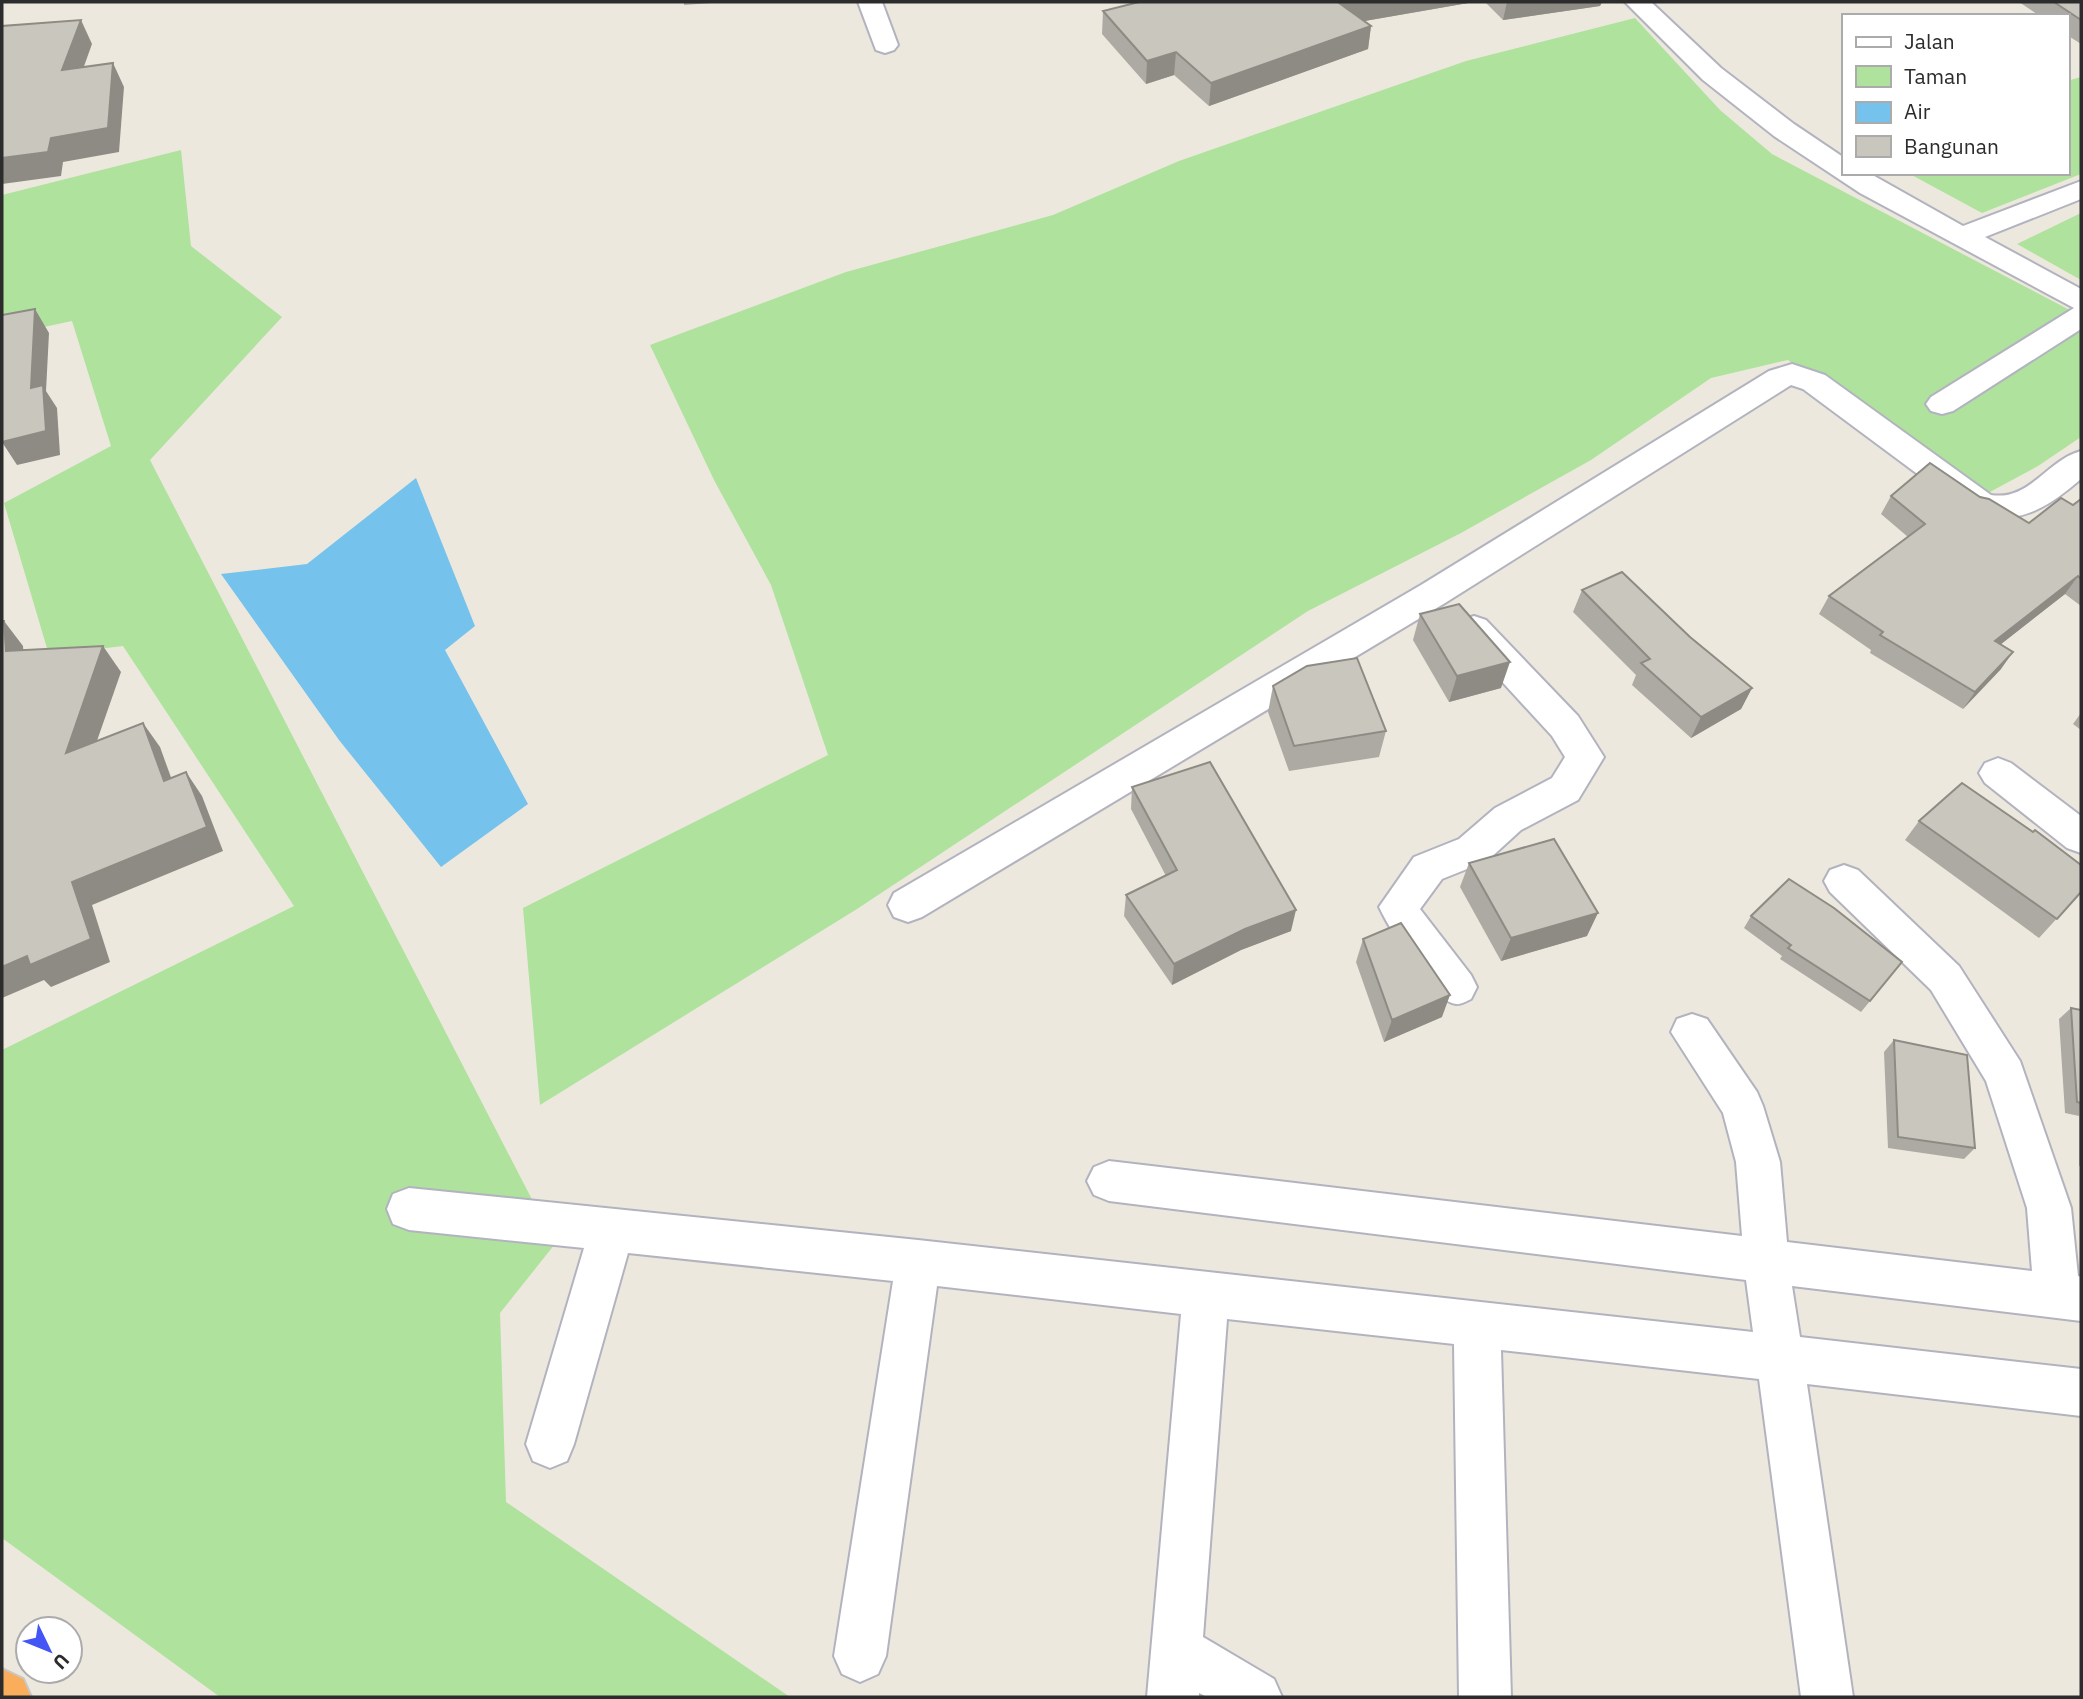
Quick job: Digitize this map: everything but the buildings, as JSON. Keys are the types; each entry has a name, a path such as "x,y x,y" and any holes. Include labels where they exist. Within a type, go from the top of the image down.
{"street":[{"path":"870,2 885,45"},
{"path":"1637,2 1712,74 1784,130 1842,168"},
{"path":"1853,175 1870,187 2081,301"},
{"path":"1963,236 2081,189"},
{"path":"1942,404 2081,316"},
{"path":"908,905 1433,594 1780,378 1792,374 1814,382 1836,395 1982,505 1997,509 2016,508 2030,501 2081,462"},
{"path":"1433,594 1464,618 1565,726 1585,757 1565,789 1508,819 1474,850 1428,868 1402,900 1399,907 1409,927 1457,987"},
{"path":"1998,773 2081,837"},
{"path":"1108,1181 2069,1297 2049,1208 2005,1074 1945,978 1844,881"},
{"path":"1692,1032 1742,1106 1758,1161 1766,1261 1827,1697"},
{"path":"409,1209 918,1262 2081,1392"},
{"path":"550,1444 612,1230"},
{"path":"860,1656 918,1262"},
{"path":"1206,1294 1175,1674 1256,1697"},
{"path":"1477,1324 1485,1697"}],"green space":[{"path":"1635,18 1720,110 1772,154 2081,316 2081,437 2038,466 1988,493 1853,407 1788,360 1711,378 1591,460 1461,533 1308,611 857,909 540,1105 523,908 828,755 771,585 714,480 650,345 846,272 1053,215 1179,161 1466,61"},
{"path":"2081,77 2081,174 1982,213 1912,175 2069,175 2069,80"},
{"path":"181,150 191,246 282,317 150,460 555,1244 500,1313 506,1502 790,1697 220,1697 2,1538 2,1050 294,906 123,646 49,655 4,503 111,446 72,321 2,336 2,195"},
{"path":"2081,213 2081,280 2017,244"}],"water":[{"path":"416,478 475,626 445,650 528,804 441,867 339,740 221,574 307,564"}]}
